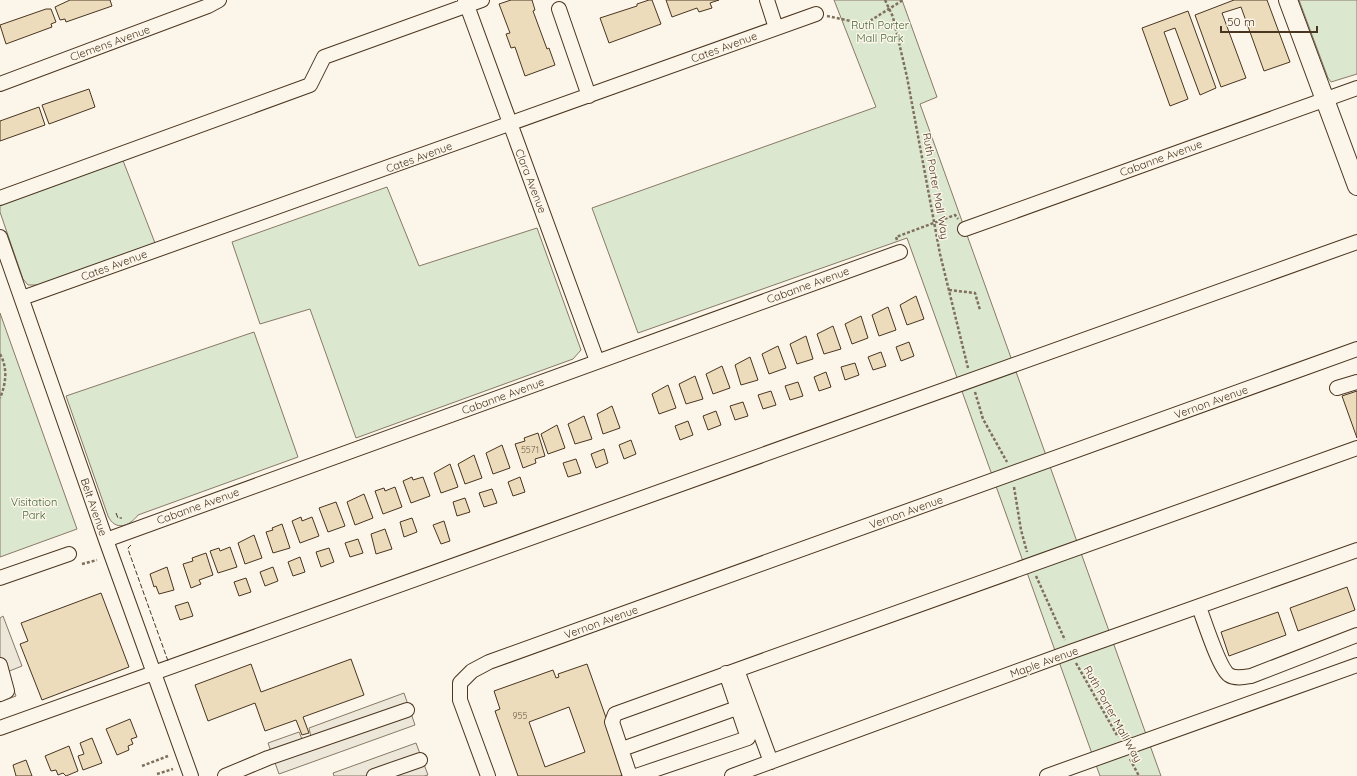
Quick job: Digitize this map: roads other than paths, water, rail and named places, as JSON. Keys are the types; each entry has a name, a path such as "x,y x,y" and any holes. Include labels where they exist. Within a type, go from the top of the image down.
{"main road":[{"path":"1288,0 1357,186"}],"street":[{"name":"Clemens Avenue","path":"0,84 208,6 219,0"},
{"path":"0,198 310,85 324,57 466,3 482,0"},
{"path":"766,0 776,28"},
{"name":"Clara Avenue","path":"466,3 597,361"},
{"path":"560,9 589,96"},
{"name":"Cates Avenue","path":"22,298 816,14"},
{"name":"Cabanne Avenue","path":"965,229 1357,88"},
{"name":"Belt Avenue","path":"0,237 106,540 191,776"},
{"path":"0,728 1357,242"},
{"name":"Cabanne Avenue","path":"106,540 900,252"},
{"name":"Vernon Avenue","path":"488,776 460,700 460,684 472,671 489,662 1357,349"},
{"path":"1337,388 1357,382"},
{"path":"630,776 612,722 615,714 1357,448"},
{"name":"Maple Avenue","path":"732,776 746,774 771,762 1357,550"},
{"path":"0,578 69,554"},
{"path":"1199,607 1222,665 1230,675 1239,677 1251,676 1357,635"},
{"path":"0,665 7,691 0,694"},
{"path":"1047,776 1357,665"},
{"path":"636,776 748,738 737,708 731,672"},
{"path":"731,672 771,762"},
{"path":"622,749 737,708"},
{"path":"225,776 268,758 407,710"},
{"path":"374,776 420,760"}],"park label":[{"name":"Ruth Porter Mall Park","path":"880,31"},
{"name":"Visitation Park","path":"34,508"}]}
